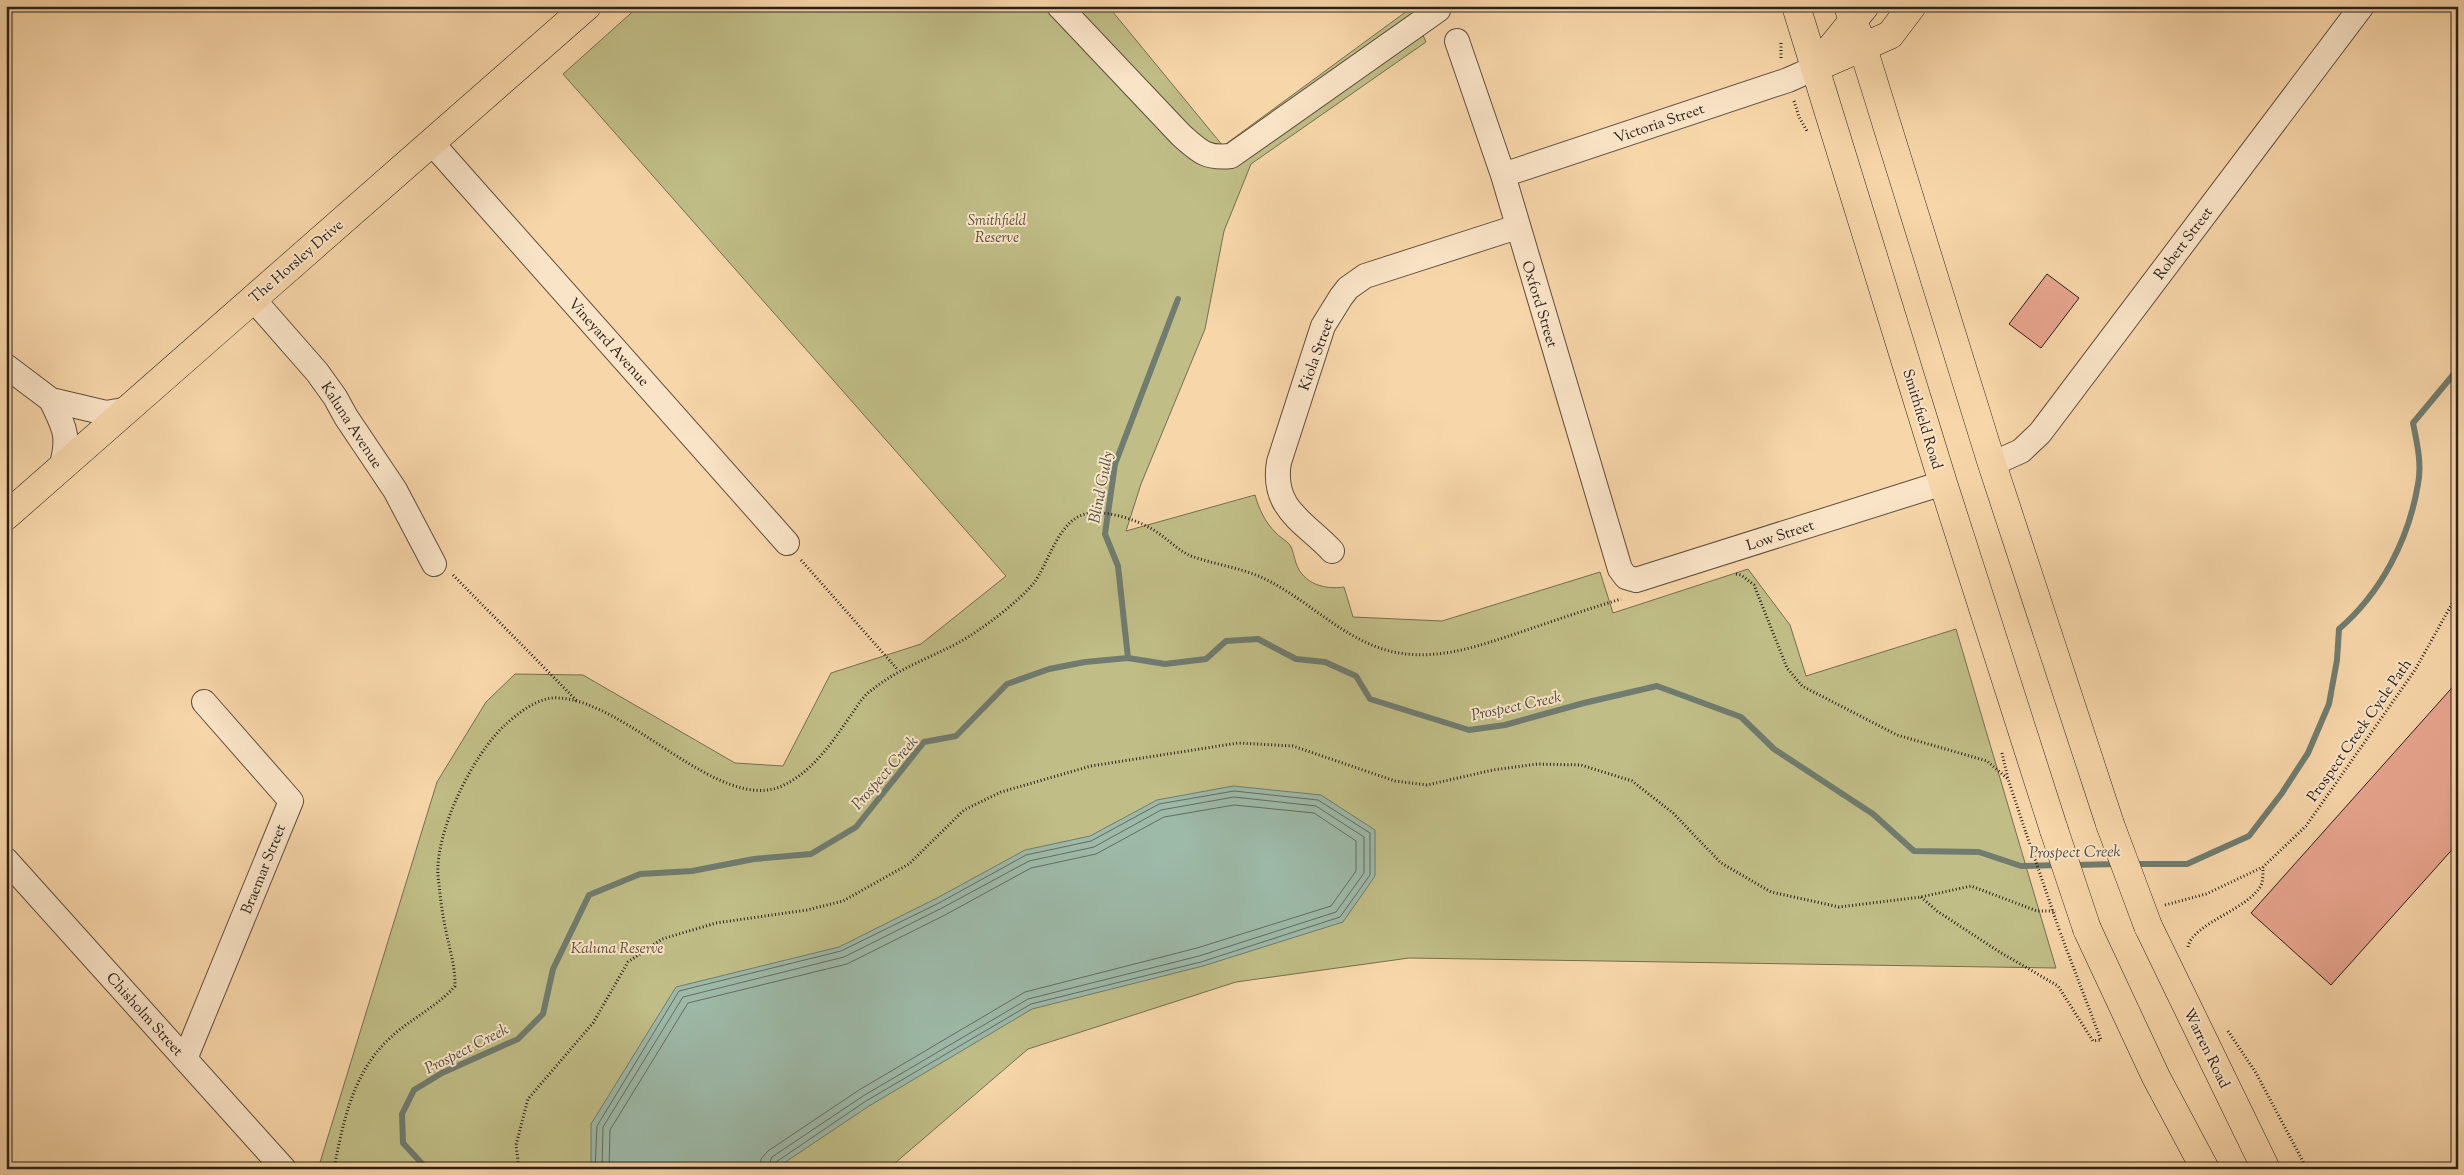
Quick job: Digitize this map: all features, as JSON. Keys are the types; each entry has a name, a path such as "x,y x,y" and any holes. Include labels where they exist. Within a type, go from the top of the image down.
{"main road":[{"name":"The Horsley Drive","path":"6,516 587,6"},
{"name":"Smithfield Road","path":"1796,6 1943,483 2054,830 2088,929 2156,1077 2205,1169"},
{"name":"Victoria Street","path":"1814,68 1890,35 1912,6"},
{"name":"Victoria Street","path":"1814,68 1855,11"},
{"path":"1855,11 1863,48 1992,464"},
{"name":"Warren Road","path":"1992,464 2110,824 2148,926 2266,1169"}],"street":[{"path":"1059,6 1181,135 1196,148 1215,158 1231,156 1438,8"},
{"name":"Robert Street","path":"1992,464 2021,451 2040,433 2362,6"},
{"name":"Oxford Street","path":"1457,41 1503,175 1620,569"},
{"name":"Victoria Street","path":"1503,175 1788,80 1814,68"},
{"name":"Vineyard Avenue","path":"431,142 787,543"},
{"name":"Kiola Street","path":"1332,551 1286,508 1277,478 1282,453 1328,317 1348,288 1366,276 1517,227"},
{"name":"Kaluna Avenue","path":"252,299 317,372 335,397 346,417 395,490 434,564"},
{"path":"6,366 51,400 106,413 129,409"},
{"path":"51,400 66,434 67,449 61,468"},
{"name":"Low Street","path":"1620,569 1626,577 1636,580 1943,483"},
{"name":"Braemar Street","path":"185,1059 291,801 204,702"},
{"name":"Chisholm Street","path":"6,860 284,1169"}],"path":[{"path":"334,1169 345,1112 367,1065 389,1038 444,999 455,986 455,964 445,931 438,871 446,821 469,773 502,727 534,703 557,697 595,707 641,731 712,776 746,790 779,787 804,772 827,749 864,697 898,670 959,642 992,620 1034,583 1058,537 1074,520 1088,512 1111,515 1151,528 1187,555 1264,578 1300,599 1354,638 1404,654 1438,654 1465,650 1628,598"},
{"path":"787,543 898,670"},
{"path":"434,564 453,575 579,703"},
{"path":"519,1169 516,1145 528,1099 593,1023 628,962 662,939 716,923 806,910 844,901 910,864 964,810 1001,792 1091,766 1238,743 1293,746 1395,781 1427,786 1493,770 1537,764 1580,765 1632,781 1673,813 1721,863 1771,892 1839,907 1921,897 1937,911 2058,986 2093,1041 2100,1040 2060,932 2008,779 1987,761 1897,735 1802,686 1787,668 1754,585 1741,575 1732,573"},
{"name":"Prospect Creek Cycle Path","path":"2190,954 2187,945 2207,925 2244,903 2262,884 2263,867 2306,826 2415,670 2458,593"},
{"path":"2227,1029 2256,1073 2307,1169"}],"green space":[{"path":"639,6 1108,6 1223,146 1411,8 1426,42 1251,164 1224,231 1205,329 1141,484 1126,531 1255,495 1260,510 1268,524 1290,545 1299,570 1309,581 1316,584 1337,588 1344,587 1353,617 1442,621 1600,572 1613,613 1748,569 1790,625 1806,676 1956,629 2056,968 1409,958 1236,982 1028,1049 888,1169 318,1169 437,782 486,702 515,674 583,675 735,763 783,766 831,673 921,644 1006,576 563,74"}],"water":[{"path":"1233,786 1321,795 1375,830 1375,876 1343,922 1203,966 1032,1009 869,1106 775,1169 591,1169 591,1124 676,987 839,947 937,898 1025,850 1090,836 1157,800"}],"building":[{"path":"2047,274 2079,298 2041,348 2009,324"},
{"path":"2458,681 2458,843 2331,985 2251,913"}],"waterway":[{"name":"Blind Gully","path":"1128,658 1118,566 1105,534 1115,464 1178,299"},
{"name":"Prospect Creek","path":"2131,864 2187,864 2249,836 2282,793 2308,753 2329,704 2337,660 2339,629 2368,599 2380,582 2391,564 2408,525 2419,476 2413,423 2458,369"},
{"name":"Prospect Creek","path":"427,1169 403,1143 402,1114 414,1090 442,1073 518,1039 543,1014 553,969 589,895 640,874 692,871 754,859 811,854 856,827 924,742 956,736 1007,684 1049,669 1085,662 1128,658 1165,664 1206,659 1226,641 1258,639 1296,659 1325,662 1356,676 1370,699 1469,730 1505,725 1584,703 1657,686 1741,717 1774,749 1873,814 1914,851 1979,852 2021,866 2059,865"},
{"name":"Prospect Creek","path":"2074,865 2119,864"}],"park label":[{"name":"Smithfield Reserve","path":"997,228"},
{"name":"Kaluna Reserve","path":"617,948"}]}
